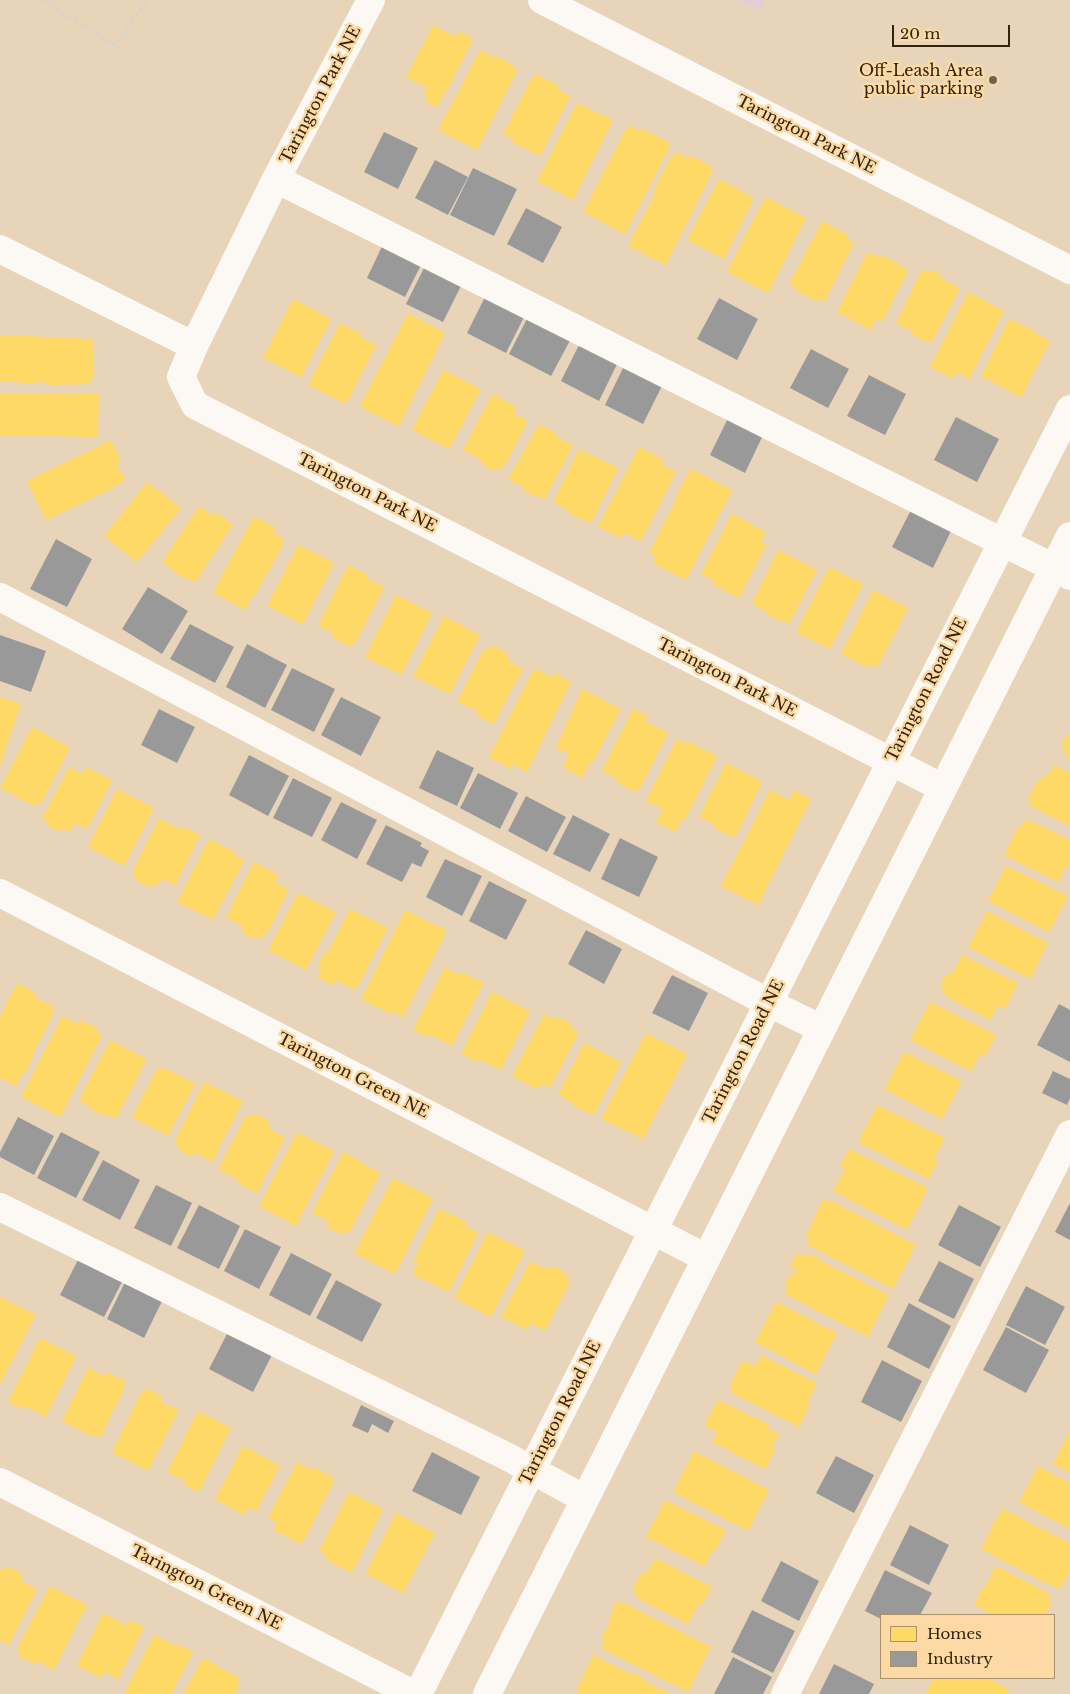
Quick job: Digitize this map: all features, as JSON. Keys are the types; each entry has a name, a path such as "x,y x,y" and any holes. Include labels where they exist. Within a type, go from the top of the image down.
{"street":[{"name":"Tarington Park NE","path":"371,0 276,179 194,346 181,377 195,405 943,788"},
{"name":"Tarington Park NE","path":"542,0 1070,270"},
{"path":"276,179 1062,572"},
{"path":"0,249 194,346"},
{"name":"Tarington Road NE","path":"418,1694 1070,409"},
{"path":"487,1694 943,788 1062,572 1070,536"},
{"path":"0,597 769,1003 822,1029"},
{"name":"Tarington Green NE","path":"0,894 706,1258"},
{"path":"784,1694 1070,1134"},
{"path":"0,1207 532,1470 585,1499"},
{"name":"Tarington Green NE","path":"0,1482 413,1694"}],"path":[{"path":"42,0 115,45 147,0"}],"shaded area":[{"path":"737,0 765,0 760,11"}],"building: Homes":[{"path":"433,25 456,37 459,31 473,39 437,107 425,101 427,97 423,95 427,88 406,77"},
{"path":"480,50 495,58 497,56 515,67 517,71 477,150 438,130"},
{"path":"536,74 559,86 557,89 570,96 540,156 512,142 514,139 503,134 532,77 534,78"},
{"path":"577,103 613,120 573,200 537,181"},
{"path":"628,125 640,131 641,128 670,143 668,145 670,146 625,234 583,212"},
{"path":"676,152 688,158 692,156 711,166 710,168 713,170 666,265 628,246 655,193 653,192 671,156 673,157"},
{"path":"719,179 754,198 724,259 687,240"},
{"path":"766,197 806,218 768,293 727,272"},
{"path":"822,221 848,235 847,239 854,243 824,302 818,299 816,301 796,291 797,288 789,284"},
{"path":"867,252 880,258 882,255 908,270 882,322 876,319 871,330 837,312"},
{"path":"922,269 928,272 932,270 942,275 943,280 960,288 932,342 930,340 929,343 911,334 912,331 896,323"},
{"path":"968,292 1004,311 969,379 957,372 953,379 930,367"},
{"path":"293,299 331,319 301,377 263,358"},
{"path":"408,313 445,333 399,426 360,406"},
{"path":"1009,319 1035,331 1034,333 1050,341 1021,397 981,376"},
{"path":"340,323 361,334 360,337 376,345 346,404 308,385"},
{"path":"0,335 93,339 93,380 90,380 90,384 50,385 49,383 38,382 37,384 0,381"},
{"path":"443,370 481,389 449,449 412,430"},
{"path":"0,393 99,394 98,437 0,435"},
{"path":"492,394 517,407 514,414 528,421 506,463 497,470 491,470 484,466 479,458 463,450"},
{"path":"539,424 557,434 555,436 573,445 545,499 525,492 523,487 508,479"},
{"path":"111,440 121,460 117,463 120,474 122,473 125,479 121,481 123,483 46,520 27,481"},
{"path":"639,447 663,459 661,464 676,472 641,541 624,533 621,538 598,527"},
{"path":"579,449 618,468 591,523 570,514 553,502"},
{"path":"691,469 732,490 686,580 653,563 656,557 649,553"},
{"path":"147,482 181,508 137,562 104,536"},
{"path":"199,506 213,516 215,512 233,524 195,583 189,578 187,580 162,562"},
{"path":"732,514 766,532 761,542 766,545 739,598 712,584 714,580 701,574"},
{"path":"254,516 276,528 273,533 285,541 245,610 213,592"},
{"path":"298,545 334,563 303,624 267,606"},
{"path":"778,550 817,570 789,624 769,616 752,603"},
{"path":"348,565 368,575 366,578 384,587 355,644 353,643 351,647 332,637 334,633 318,626"},
{"path":"829,567 863,584 830,649 796,632"},
{"path":"873,590 908,608 877,668 869,664 867,667 841,654"},
{"path":"396,595 432,613 401,675 365,657"},
{"path":"444,616 480,635 450,694 413,676"},
{"path":"493,646 506,652 510,662 523,668 494,724 476,715 478,711 457,702 483,650"},
{"path":"537,669 553,678 555,673 571,682 527,772 513,764 511,769 489,757 532,672"},
{"path":"582,689 621,709 593,762 591,761 582,778 563,767 569,754 556,748"},
{"path":"0,697 21,704 0,766"},
{"path":"633,709 647,715 644,721 668,733 639,790 637,789 635,792 616,782 618,779 602,771"},
{"path":"32,727 70,747 41,804 37,802 34,806 0,788"},
{"path":"1070,733 1070,759 1066,757 1062,745 1067,734"},
{"path":"677,739 687,744 689,742 717,756 685,820 682,819 675,832 656,822 663,809 646,801"},
{"path":"726,763 762,782 734,838 714,828 716,825 699,817"},
{"path":"1054,765 1070,773 1070,826 1029,805 1031,801 1028,799 1040,777 1043,779 1045,775 1048,776"},
{"path":"69,767 83,774 86,767 112,780 87,829 74,823 70,832 65,829 59,831 48,826 47,821 42,818"},
{"path":"117,789 154,808 124,866 88,847"},
{"path":"770,790 789,800 794,790 811,799 758,905 721,886"},
{"path":"159,818 181,830 182,826 200,835 175,885 162,878 160,883 148,887 137,881 133,870"},
{"path":"1026,819 1070,840 1070,867 1067,865 1058,882 1004,855 1019,825 1022,827"},
{"path":"209,839 236,853 235,856 244,860 213,920 177,902"},
{"path":"254,862 279,875 275,882 289,889 268,932 265,936 259,938 252,938 246,935 241,925 226,917"},
{"path":"1006,866 1068,896 1049,932 988,901"},
{"path":"298,893 336,912 306,970 268,950"},
{"path":"350,909 388,928 357,988 354,990 336,980 333,985 317,977 321,969 317,967 326,950 328,952"},
{"path":"405,910 447,931 403,1017 392,1011 391,1014 362,1000 362,997"},
{"path":"987,911 1048,943 1030,979 968,947"},
{"path":"962,955 1018,983 1005,1009 998,1005 990,1020 948,998 941,988 944,976 954,971"},
{"path":"445,967 459,975 461,972 484,983 452,1046 429,1034 427,1037 413,1030"},
{"path":"17,983 36,993 34,997 54,1007 52,1011 54,1012 25,1073 23,1072 16,1086 0,1078 0,1017"},
{"path":"492,992 530,1011 501,1070 478,1059 477,1062 461,1054"},
{"path":"930,1002 996,1035 985,1057 980,1054 971,1071 910,1040"},
{"path":"544,1014 555,1020 557,1016 572,1024 570,1027 579,1032 550,1088 541,1084 538,1089 512,1076"},
{"path":"62,1016 78,1024 80,1020 97,1028 98,1034 102,1036 60,1117 21,1097"},
{"path":"646,1033 687,1054 643,1139 601,1119"},
{"path":"110,1040 147,1059 116,1119 104,1113 102,1115 79,1100"},
{"path":"584,1043 621,1062 594,1115 573,1106 572,1103 558,1094"},
{"path":"904,1052 962,1081 942,1119 884,1089"},
{"path":"158,1067 164,1071 165,1068 195,1084 168,1136 132,1117"},
{"path":"204,1082 243,1101 212,1162 195,1152 192,1157 178,1150 180,1146 174,1142"},
{"path":"877,1105 945,1138 934,1159 938,1161 929,1179 858,1142"},
{"path":"256,1114 268,1120 271,1130 285,1137 257,1193 237,1183 239,1180 218,1169 245,1117"},
{"path":"297,1132 334,1151 296,1226 259,1206"},
{"path":"849,1149 928,1188 907,1230 833,1191 845,1169 840,1166"},
{"path":"343,1152 380,1173 350,1232 346,1230 343,1235 326,1227 329,1221 312,1213"},
{"path":"393,1178 433,1198 395,1274 354,1253"},
{"path":"823,1199 829,1202 830,1200 916,1245 893,1289 806,1244 809,1238 806,1236"},
{"path":"439,1209 467,1222 465,1226 478,1233 449,1292 412,1274 418,1263 413,1261"},
{"path":"488,1232 525,1251 491,1317 454,1298"},
{"path":"797,1253 805,1257 807,1253 822,1259 821,1261 889,1295 868,1337 785,1294 787,1290 785,1285 791,1274 797,1270 790,1266"},
{"path":"530,1261 544,1268 555,1267 562,1270 568,1277 569,1284 545,1331 531,1323 527,1330 501,1317"},
{"path":"0,1297 36,1315 0,1384"},
{"path":"776,1302 837,1333 816,1374 755,1342"},
{"path":"40,1338 76,1356 46,1417 25,1406 23,1409 8,1402"},
{"path":"761,1355 817,1383 807,1403 810,1405 799,1427 730,1392 732,1389 729,1388 741,1363 744,1364 745,1361 755,1366"},
{"path":"88,1368 105,1376 107,1372 126,1381 123,1386 125,1387 100,1438 93,1434 91,1436 62,1421"},
{"path":"145,1388 163,1397 161,1402 179,1410 148,1471 112,1452"},
{"path":"718,1400 769,1424 767,1428 779,1434 772,1447 776,1448 765,1469 712,1442 717,1432 705,1426"},
{"path":"198,1411 231,1428 199,1492 184,1485 186,1481 167,1472"},
{"path":"1070,1430 1070,1473 1053,1464"},
{"path":"243,1446 280,1466 256,1511 248,1507 244,1515 215,1499"},
{"path":"694,1451 769,1490 748,1531 673,1492"},
{"path":"297,1462 313,1470 314,1467 335,1479 302,1544 273,1530 277,1523 268,1518"},
{"path":"1038,1466 1070,1483 1070,1529 1019,1502"},
{"path":"349,1492 383,1509 352,1573 325,1559 327,1555 319,1551"},
{"path":"665,1500 726,1530 704,1566 646,1537"},
{"path":"1003,1509 1070,1543 1070,1571 1060,1589 981,1549 992,1525"},
{"path":"396,1513 435,1533 403,1593 366,1574"},
{"path":"655,1558 712,1587 702,1605 699,1603 688,1624 637,1598 633,1587 640,1575 647,1572"},
{"path":"996,1566 1048,1593 1051,1605 1046,1614 992,1614 974,1605 983,1587 985,1588"},
{"path":"8,1567 20,1572 23,1582 37,1589 9,1645 0,1640 0,1570"},
{"path":"50,1586 87,1605 54,1670 36,1661 34,1664 18,1656 20,1651 16,1650"},
{"path":"617,1601 711,1647 688,1692 601,1648 604,1641 601,1639"},
{"path":"103,1613 127,1626 130,1620 144,1627 118,1679 104,1672 101,1678 77,1665"},
{"path":"154,1635 193,1652 171,1694 124,1694"},
{"path":"593,1655 631,1674 632,1672 670,1694 581,1694 576,1691"},
{"path":"203,1658 239,1677 237,1682 240,1683 235,1694 183,1694"},
{"path":"933,1679 989,1679 1009,1689 1007,1693 1010,1694 925,1694"}],"building: Industry":[{"path":"384,132 418,148 398,189 364,172"},
{"path":"435,160 468,177 448,215 415,198"},
{"path":"473,168 517,189 494,236 450,215"},
{"path":"526,208 562,227 543,263 507,244"},
{"path":"385,240 424,259 405,297 367,278"},
{"path":"427,262 464,280 443,322 406,304"},
{"path":"488,291 527,311 506,353 467,333"},
{"path":"719,298 758,319 737,360 697,339"},
{"path":"531,311 574,333 551,376 509,354"},
{"path":"582,339 620,358 599,401 561,381"},
{"path":"811,349 849,369 828,408 790,388"},
{"path":"626,362 664,382 643,424 605,405"},
{"path":"869,375 906,394 885,435 847,416"},
{"path":"729,416 764,433 745,473 710,455"},
{"path":"956,417 999,439 977,482 934,460"},
{"path":"912,508 952,529 933,568 892,547"},
{"path":"56,539 92,559 67,607 30,589"},
{"path":"148,587 188,611 162,654 122,629"},
{"path":"190,624 234,647 215,683 170,659"},
{"path":"0,635 46,651 31,692 0,681"},
{"path":"247,644 287,665 265,708 226,687"},
{"path":"292,668 335,689 314,732 271,710"},
{"path":"341,697 381,717 361,756 321,735"},
{"path":"159,709 195,727 177,763 141,745"},
{"path":"437,750 474,768 457,806 419,788"},
{"path":"249,755 289,776 268,816 229,795"},
{"path":"478,773 518,793 500,829 460,808"},
{"path":"293,778 332,798 312,837 273,818"},
{"path":"526,796 566,817 547,852 508,831"},
{"path":"341,802 377,820 357,859 321,840"},
{"path":"573,815 610,834 590,872 553,854"},
{"path":"386,825 422,843 420,846 429,851 421,867 412,863 402,882 366,864"},
{"path":"620,838 658,857 639,897 601,879"},
{"path":"445,859 482,876 462,916 426,897"},
{"path":"489,881 527,900 506,940 469,921"},
{"path":"586,930 622,949 604,984 568,964"},
{"path":"672,975 708,993 689,1031 652,1013"},
{"path":"1059,1004 1070,1010 1070,1062 1037,1045"},
{"path":"1053,1071 1070,1079 1070,1098 1067,1105 1042,1093"},
{"path":"18,1117 54,1136 34,1175 0,1157 0,1152"},
{"path":"61,1132 100,1152 76,1198 37,1178"},
{"path":"103,1160 140,1180 120,1220 82,1200"},
{"path":"156,1185 192,1203 171,1246 134,1228"},
{"path":"1070,1203 1070,1240 1055,1232"},
{"path":"199,1205 240,1226 219,1269 177,1248"},
{"path":"959,1205 1001,1227 980,1267 938,1245"},
{"path":"245,1229 281,1247 259,1289 224,1271"},
{"path":"291,1253 332,1274 310,1316 269,1295"},
{"path":"80,1256 124,1278 104,1317 60,1295"},
{"path":"939,1261 974,1279 954,1319 918,1301"},
{"path":"127,1278 164,1297 144,1338 107,1319"},
{"path":"336,1280 382,1304 362,1342 316,1318"},
{"path":"1026,1286 1065,1307 1045,1345 1006,1325"},
{"path":"909,1303 951,1326 929,1369 887,1347"},
{"path":"1006,1327 1049,1350 1026,1393 983,1370"},
{"path":"229,1330 273,1353 253,1392 209,1369"},
{"path":"882,1360 922,1381 901,1422 861,1402"},
{"path":"361,1405 394,1421 388,1433 372,1424 368,1433 352,1426"},
{"path":"432,1452 480,1477 461,1515 412,1491"},
{"path":"836,1456 874,1475 854,1513 816,1493"},
{"path":"910,1525 949,1545 929,1585 890,1565"},
{"path":"781,1561 819,1581 799,1621 761,1601"},
{"path":"885,1570 932,1593 921,1614 880,1614 880,1618 865,1611"},
{"path":"752,1610 795,1631 773,1673 731,1652"},
{"path":"733,1657 772,1677 763,1694 714,1694"},
{"path":"834,1664 874,1684 869,1694 819,1694"}],"place":[{"name":"Off-Leash Area public parking","path":"993,80"}]}
